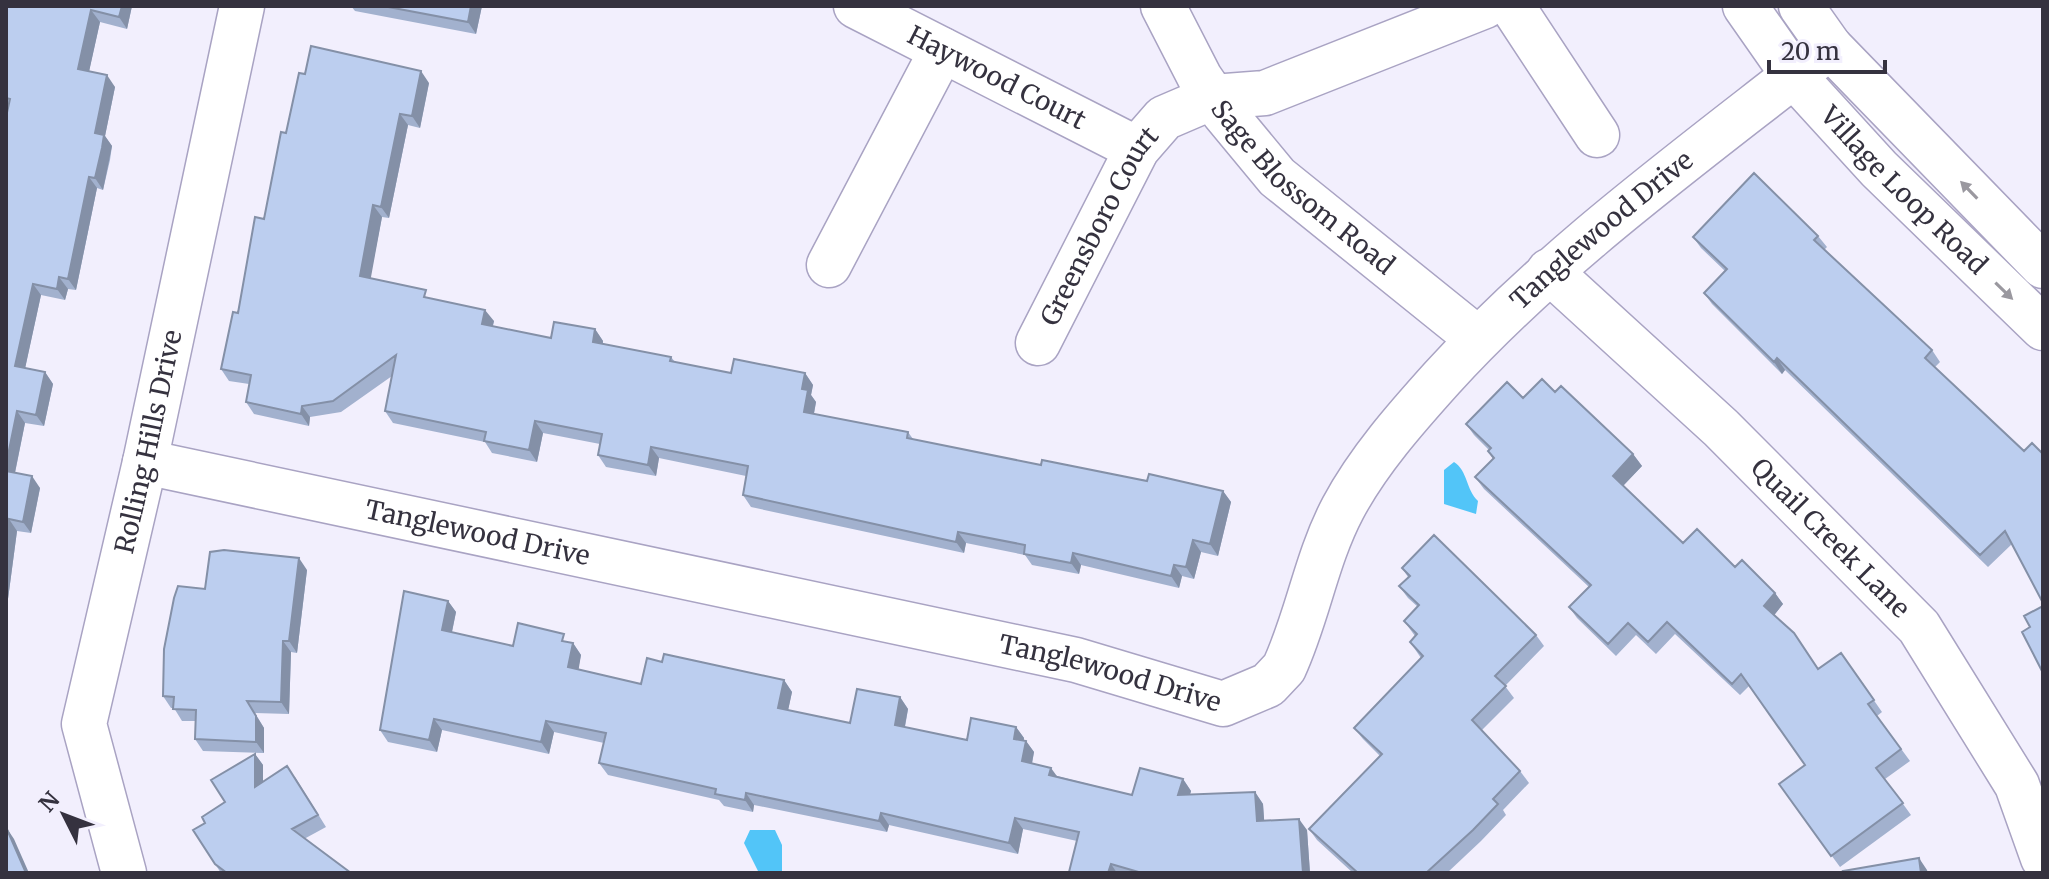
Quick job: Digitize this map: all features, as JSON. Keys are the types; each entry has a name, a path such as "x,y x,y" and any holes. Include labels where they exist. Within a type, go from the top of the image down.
{"street":[{"name":"Rolling Hills Drive","path":"124,873 84,724 145,462 242,6"},
{"name":"Haywood Court","path":"856,6 1137,149"},
{"name":"Sage Blossom Road","path":"1163,6 1213,97 1277,177 1478,339"},
{"name":"Greensboro Court","path":"1038,343 1137,149 1164,118 1213,97 1265,93 1485,6"},
{"path":"1512,6 1597,135"},
{"name":"Village Loop Road","path":"1745,6 1794,76 1879,169 2043,328"},
{"name":"Village Loop Road","path":"1801,6 1830,47 2043,266"},
{"name":"Tanglewood Drive","path":"145,462 1076,660 1223,704 1268,685 1284,668 1343,509 1365,472 1413,410 1478,339 1549,271 1830,47"},
{"path":"829,265 942,50"},
{"name":"Quail Creek Lane","path":"1549,271 1721,428 1919,627 2017,785 2043,858"}],"water":[{"path":"1454,462 1462,470 1478,501 1476,514 1444,504 1444,470"},
{"path":"750,830 775,830 782,845 782,873 759,873 744,843"}],"building":[{"path":"6,6 122,6 119,17 91,10 78,69 107,75 95,133 104,135 102,148 95,178 89,177 68,279 59,277 57,289 33,284 15,366 45,372 36,415 17,411 6,465 6,117 10,99 6,98"},
{"path":"383,6 471,6 468,22"},
{"path":"311,46 421,71 412,116 400,114 381,207 373,205 360,276 426,290 424,297 485,310 482,324 551,338 554,322 595,329 593,342 671,357 670,361 731,373 734,359 805,373 802,389 808,390 804,412 908,432 907,438 1041,465 1042,460 1147,481 1149,474 1223,491 1210,544 1193,540 1186,567 1174,565 1171,576 1073,553 1071,563 1024,554 1025,545 958,532 956,542 743,495 748,466 651,447 648,465 598,455 602,434 535,421 529,450 484,441 486,432 385,411 396,355 333,401 302,406 301,414 246,402 251,375 221,369 233,312 238,313 255,217 264,219 281,132 286,133 299,73 305,74"},
{"path":"1754,173 1818,236 1814,240 1932,350 1925,358 2024,451 2032,443 2043,454 2043,603 2005,531 1980,555 1777,358 1774,362 1704,293 1727,269 1693,237"},
{"path":"1542,379 1555,392 1561,386 1633,454 1613,476 1683,543 1697,529 1735,567 1742,560 1775,593 1764,606 1794,633 1818,669 1841,653 1874,700 1868,704 1901,749 1876,768 1903,803 1831,856 1779,784 1805,765 1741,674 1732,684 1667,622 1648,642 1628,623 1608,644 1569,607 1591,585 1475,477 1494,458 1488,451 1491,448 1466,424 1507,382 1523,398"},
{"path":"6,471 32,476 23,522 9,519 6,540"},
{"path":"1434,535 1536,635 1495,676 1506,686 1472,720 1520,771 1493,799 1498,804 1426,873 1358,873 1309,829 1382,754 1354,728 1423,656 1410,642 1417,634 1404,621 1419,605 1399,586 1410,576 1402,568"},
{"path":"224,550 299,558 289,641 283,641 281,702 247,701 256,716 256,742 195,739 196,710 173,709 174,697 163,696 164,649 178,586 205,589 210,552"},
{"path":"404,591 448,601 442,630 513,646 518,623 564,634 562,641 573,643 568,667 641,684 647,658 662,662 664,654 784,680 778,708 850,723 857,689 900,697 895,725 967,740 971,718 1016,727 1014,739 1026,741 1022,761 1051,768 1049,775 1132,795 1140,768 1183,779 1178,795 1255,792 1257,821 1299,819 1303,873 1142,873 1111,864 1108,873 1072,873 1069,872 1079,832 1015,818 1009,843 881,813 879,821 746,793 745,800 715,794 716,789 599,763 606,733 546,721 541,742 434,719 429,740 380,730"},
{"path":"2043,606 2043,673 2022,632 2030,627 2024,616"},
{"path":"255,754 255,787 287,766 318,815 292,829 351,873 227,873 215,864 193,830 205,823 202,817 225,802 211,780"},
{"path":"6,827 26,873 6,873"},
{"path":"1919,858 1921,873 1843,871"}]}
